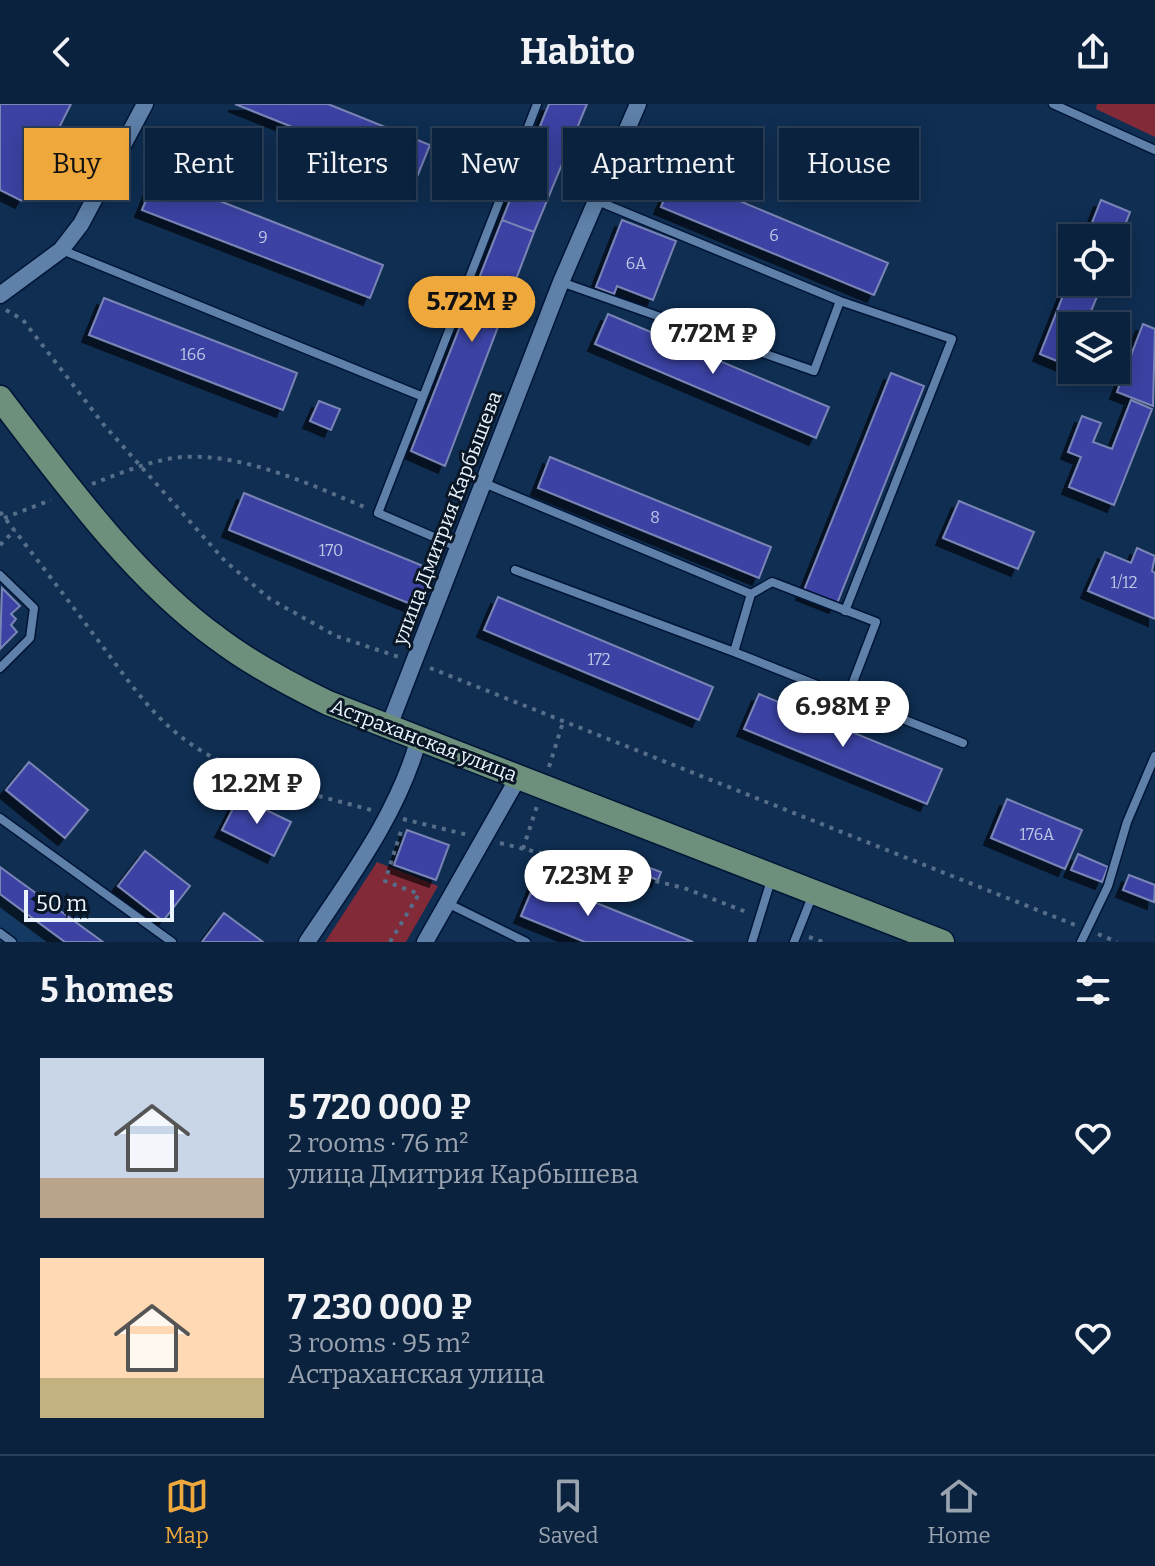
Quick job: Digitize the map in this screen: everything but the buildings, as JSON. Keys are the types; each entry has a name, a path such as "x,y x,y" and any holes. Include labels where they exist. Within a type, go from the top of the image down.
{"main road":[{"name":"Астраханская улица","path":"0,398 73,491 189,616 281,680 328,703 942,942"}],"street":[{"path":"0,295 61,250 81,224 145,104"},
{"name":"улица Дмитрия Карбышева","path":"627,128 638,104"},
{"name":"улица Дмитрия Карбышева","path":"389,726 595,200"},
{"path":"307,942 397,817 419,738"},
{"path":"425,942 518,778"}],"lane":[{"path":"457,547 378,513 537,104"},
{"path":"1053,104 1155,150"},
{"path":"595,200 840,301 952,339 845,611"},
{"path":"61,250 421,396"},
{"path":"561,282 814,371 840,301"},
{"path":"483,483 751,594"},
{"path":"515,570 963,743"},
{"path":"0,575 34,608 30,638 0,668"},
{"path":"734,652 751,594 772,582 876,622 847,698"},
{"path":"1081,942 1108,886 1127,822 1155,756"},
{"path":"0,818 172,942"},
{"path":"752,942 772,876"},
{"path":"796,937 814,893"},
{"path":"447,903 526,942"},
{"path":"0,933 12,942"}],"path":[{"path":"0,307 23,320 140,466 225,561 270,599 336,636 413,661 1117,942"},
{"path":"140,466 183,457 266,467 378,513"},
{"path":"0,512 162,721 186,741 226,763 397,817 684,888 760,917"},
{"path":"0,545 15,530"},
{"path":"390,942 419,894 385,881 397,817"},
{"path":"796,937 823,942"}],"shaded area":[{"path":"1097,104 1155,104 1155,137 1096,109"},
{"path":"377,862 438,886 406,942 325,942"},
{"path":"0,867 103,942 0,942"}]}
